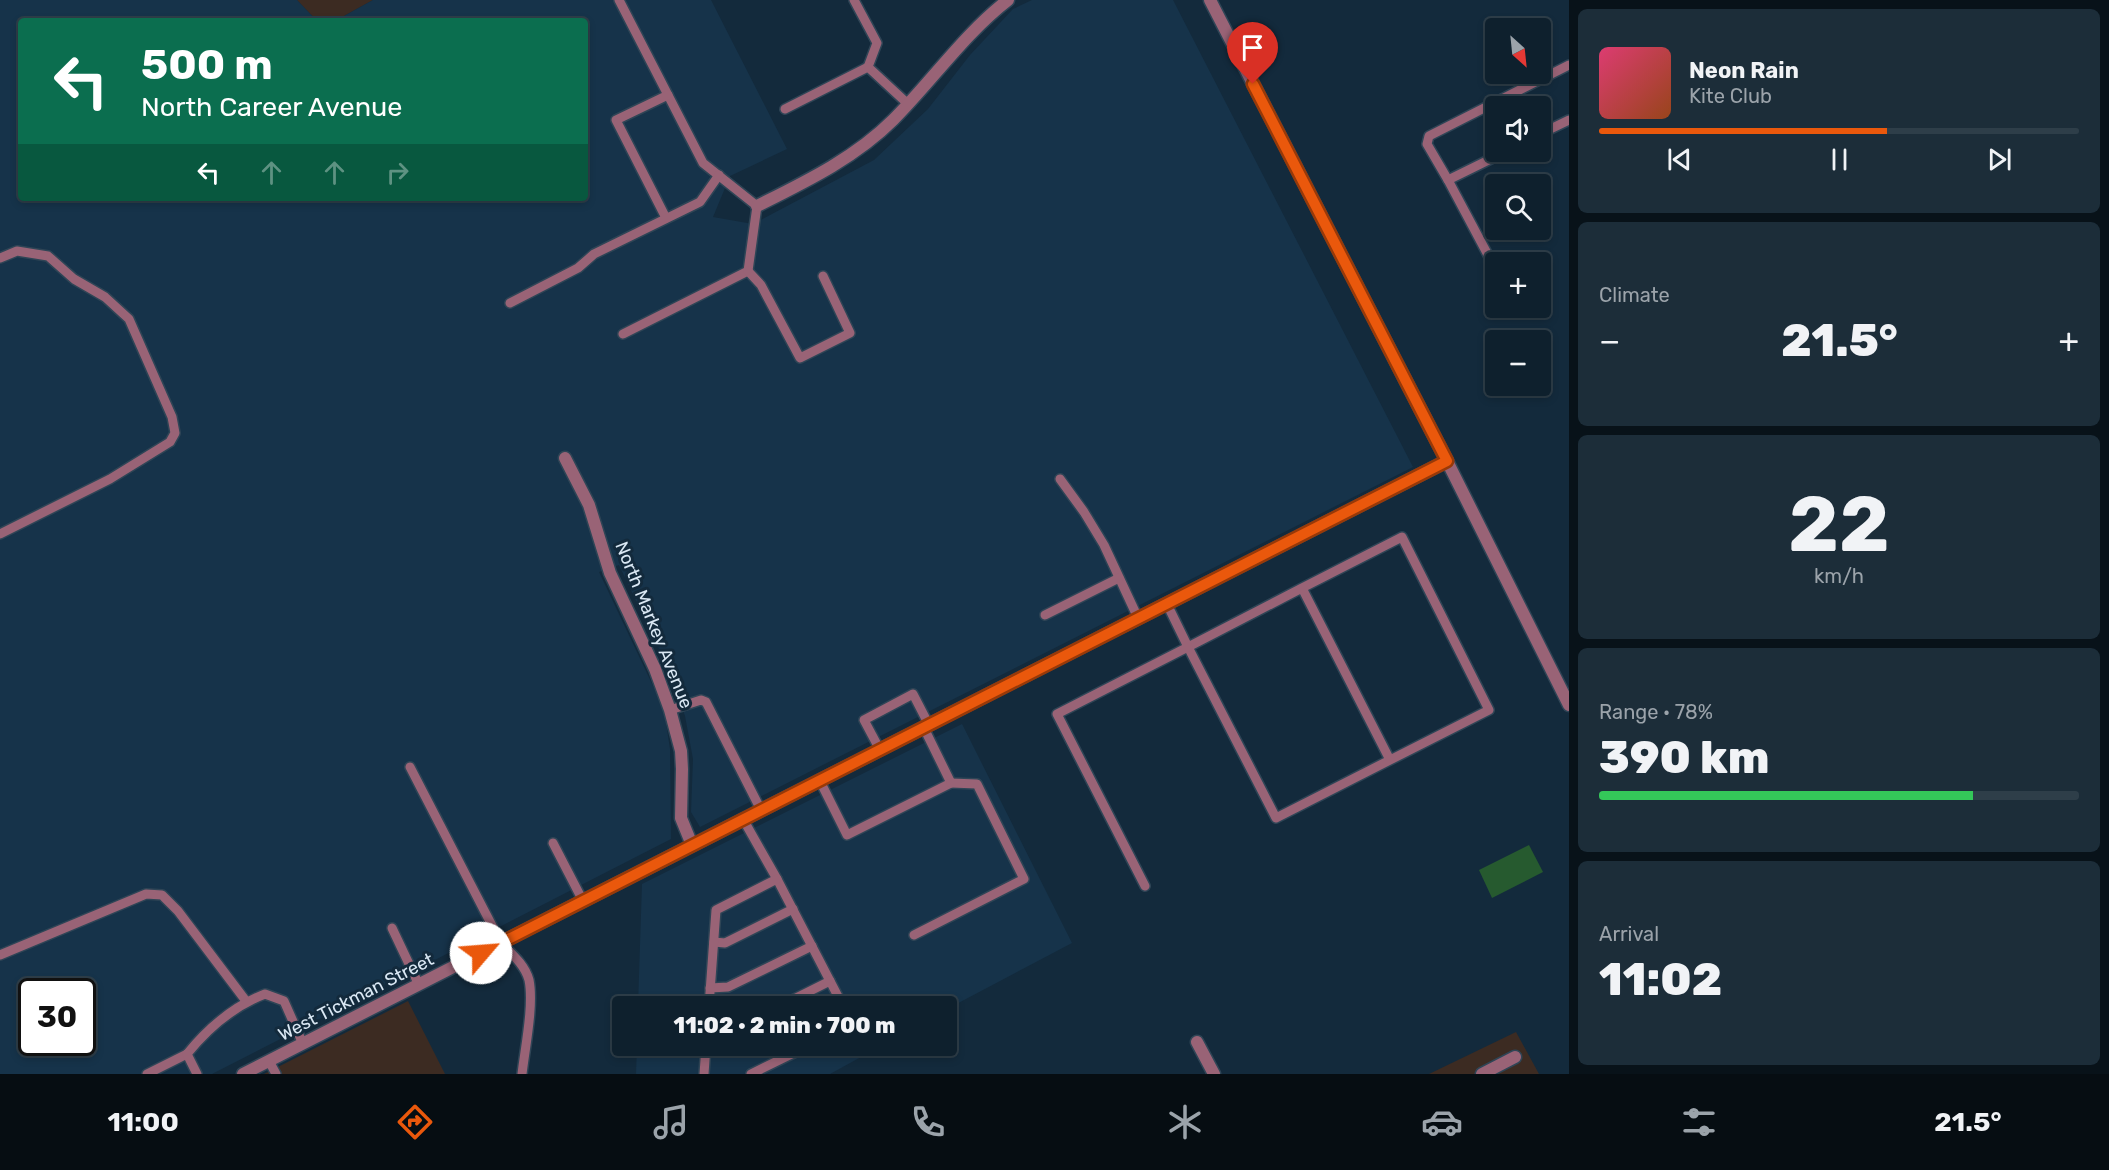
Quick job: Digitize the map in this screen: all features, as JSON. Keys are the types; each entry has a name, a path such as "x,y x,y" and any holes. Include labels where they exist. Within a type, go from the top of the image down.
{"street":[{"path":"757,206 806,182 848,156 892,122 974,30 1008,0"},
{"path":"1210,0 1447,461 1569,705"},
{"name":"North Markey Avenue","path":"565,458 589,505 610,573 656,669 670,710 681,750 681,818 692,845"},
{"name":"West Tickman Street","path":"243,1074 1447,461"},
{"path":"1197,1042 1214,1074"},
{"path":"1482,1074 1515,1057"}],"lane":[{"path":"619,0 703,163 757,206 748,271"},
{"path":"785,109 868,67 877,43 854,0"},
{"path":"1486,252 1427,144 1429,136 1569,65"},
{"path":"868,67 908,104"},
{"path":"666,218 616,120 668,95"},
{"path":"1551,129 1569,120"},
{"path":"1448,180 1485,162"},
{"path":"510,303 578,268 594,254 700,202 719,176"},
{"path":"0,258 17,251 48,256 74,279 105,297 129,319 172,417 175,433 170,442 110,479 0,534"},
{"path":"748,271 761,285 800,358 850,333 823,276"},
{"path":"623,334 748,271"},
{"path":"1059,478 1104,545 1138,618"},
{"path":"1145,886 1057,714 1188,647 1302,588 1402,537 1489,710 1276,819 1188,647 1167,604"},
{"path":"1045,615 1119,578"},
{"path":"1302,588 1390,760"},
{"path":"880,750 864,720 913,694 951,783"},
{"path":"670,710 701,700 706,702 761,810"},
{"path":"410,766 501,943 518,959 528,979 531,997 522,1074"},
{"path":"820,781 846,835 951,783 977,784 1024,879 914,935"},
{"path":"743,819 838,996"},
{"path":"553,843 583,902"},
{"path":"710,996 717,910 777,879"},
{"path":"0,955 146,894 162,895 178,911 246,1001"},
{"path":"714,942 725,943 793,909"},
{"path":"392,928 419,984"},
{"path":"710,988 728,987 812,946"},
{"path":"800,996 830,981"},
{"path":"147,1074 187,1054 214,1026 246,1001 265,994 284,1001 303,1044"},
{"path":"187,1054 197,1074"},
{"path":"704,1074 705,1056"},
{"path":"751,1074 788,1056"},
{"path":"269,1061 276,1074"}],"shaded area":[{"path":"0,0 297,0 314,18 18,18 18,201 588,201 588,18 340,18 373,0 711,0 787,149 730,176 713,217 753,224 874,160 928,109 970,55 1013,9 1032,0 1173,0 1413,467 700,827 691,812 693,759 685,716 669,670 619,565 599,572 664,709 670,749 671,839 212,1074 0,1074"},
{"path":"297,0 373,0 340,18 314,18"},
{"path":"962,724 1072,943 957,1004 957,996 638,996 642,884"},
{"path":"408,1001 445,1074 264,1074"},
{"path":"1516,1032 1539,1074 1429,1074"},
{"path":"637,1056 863,1056 830,1074 636,1074"}],"green space":[{"path":"1529,845 1543,872 1492,898 1479,870"}],"route":[{"path":"481,953 1447,461 1253,84"}]}
